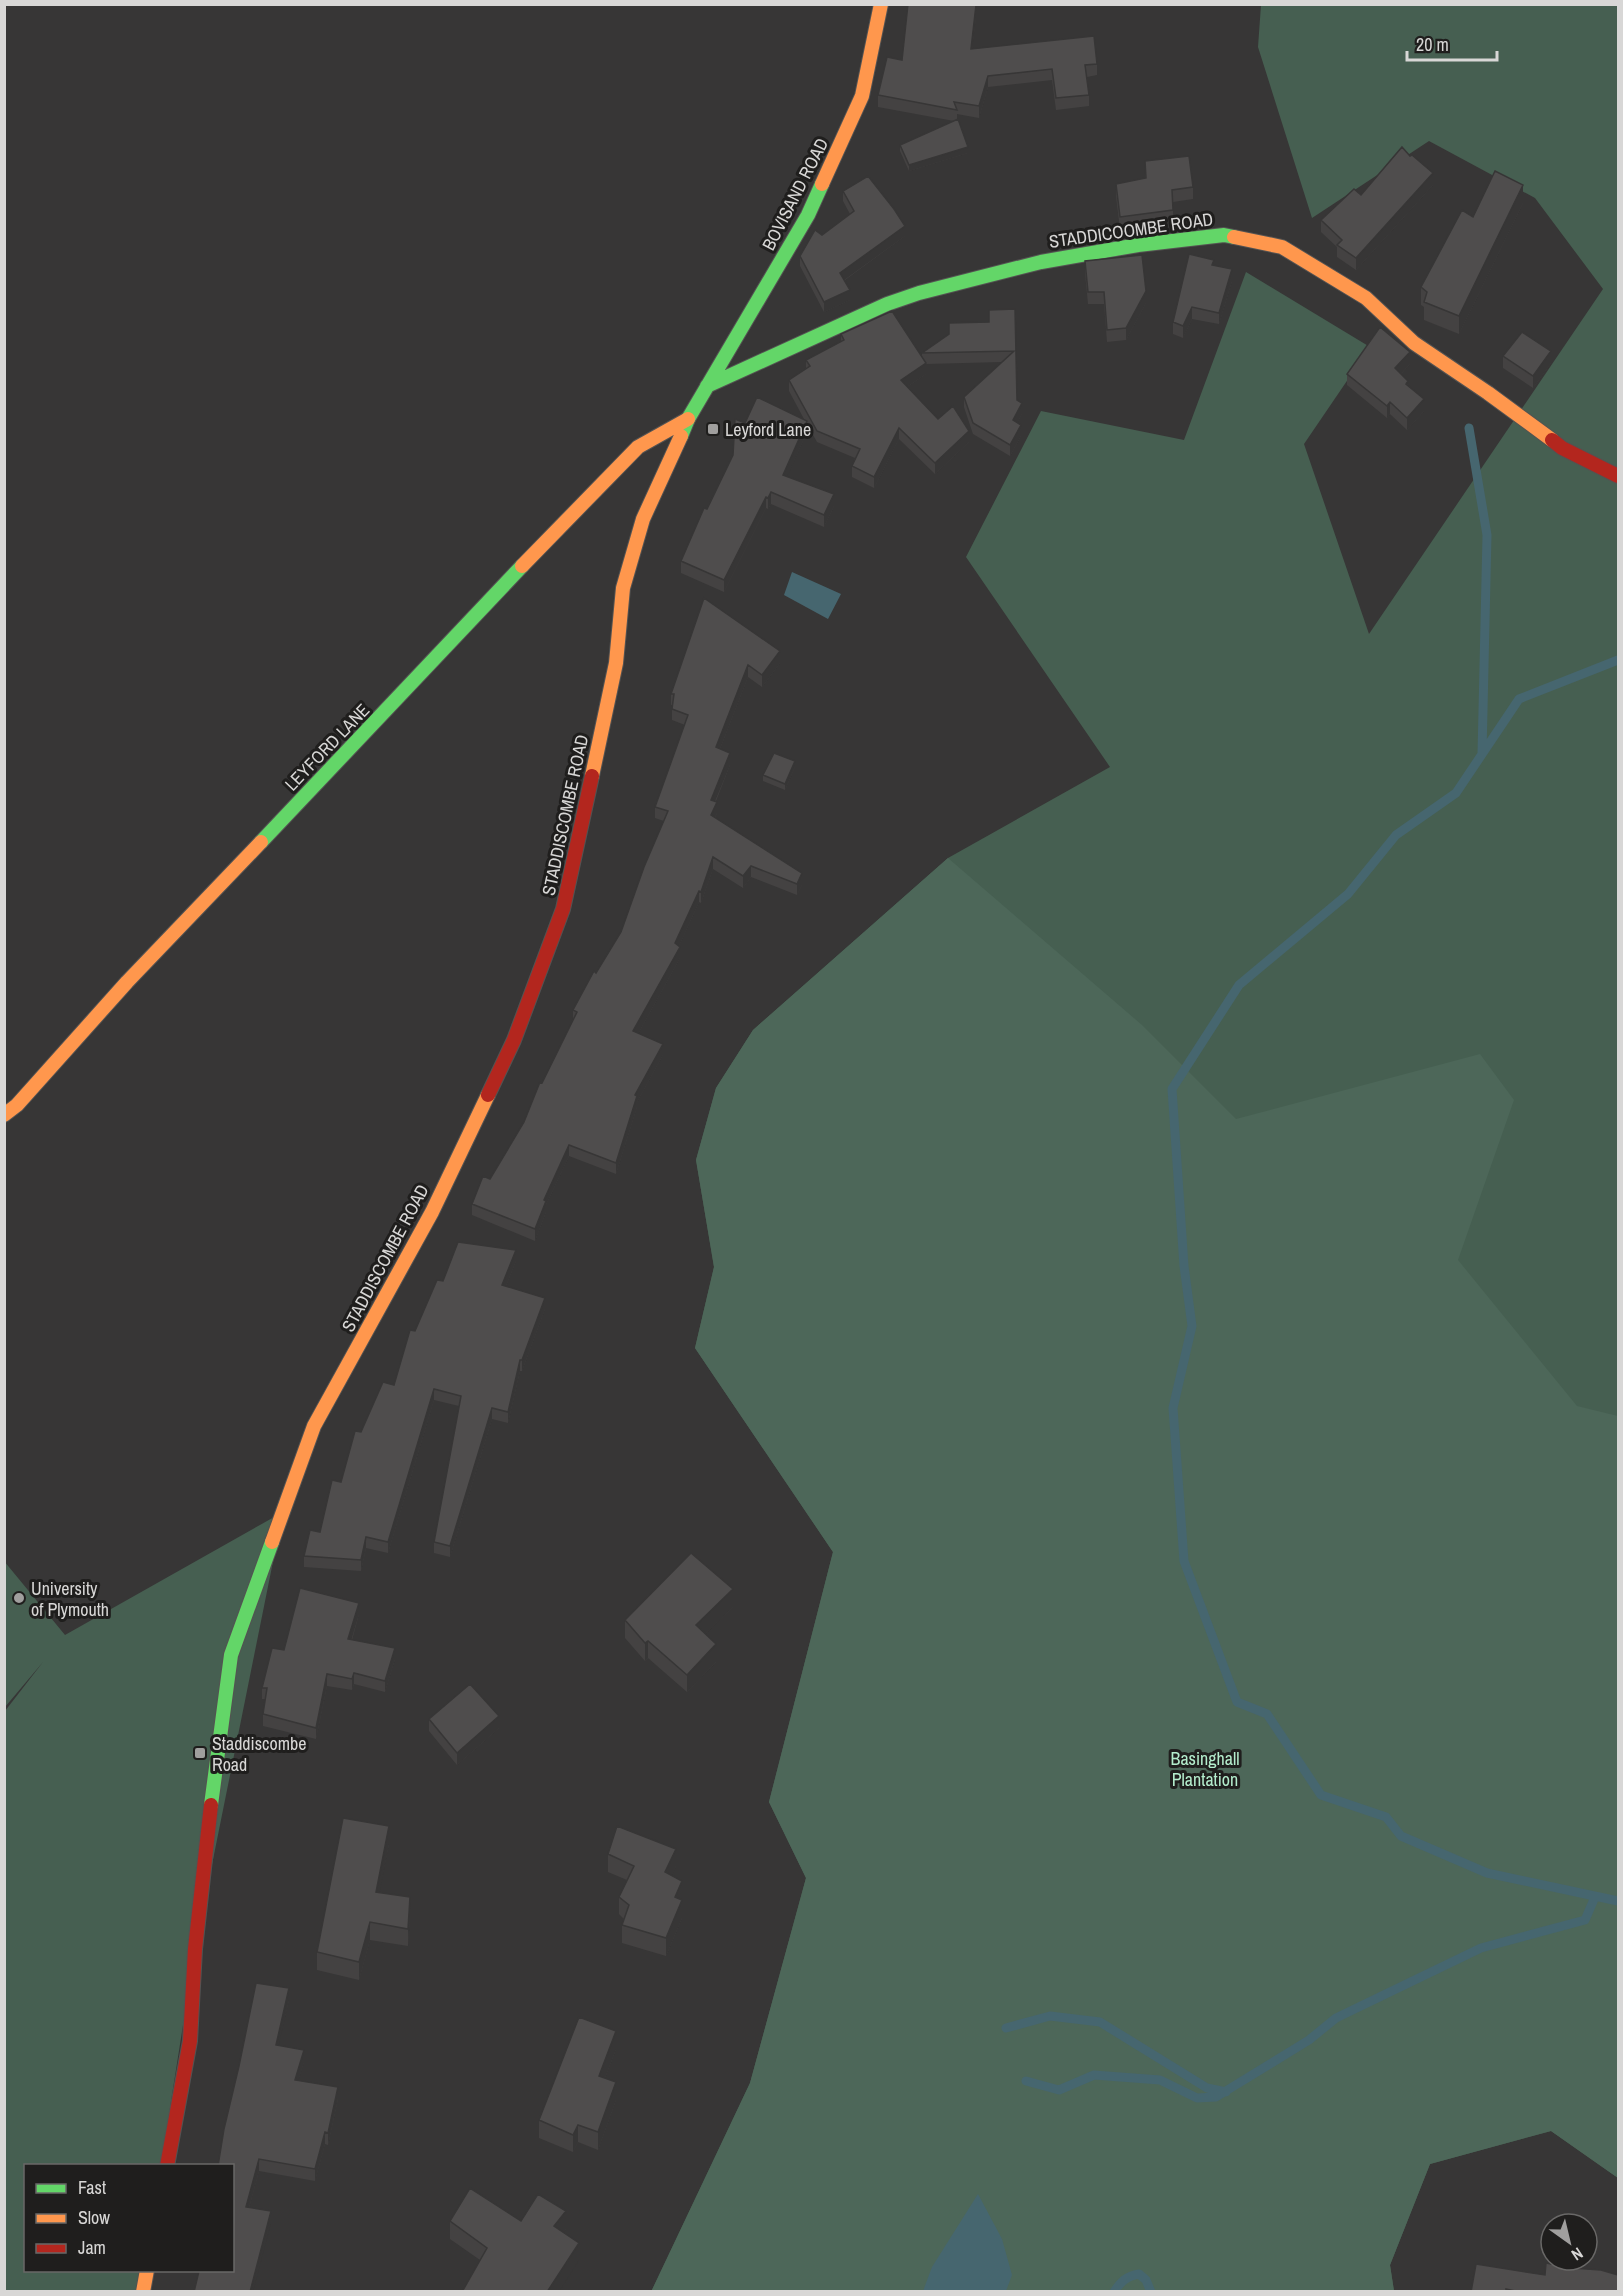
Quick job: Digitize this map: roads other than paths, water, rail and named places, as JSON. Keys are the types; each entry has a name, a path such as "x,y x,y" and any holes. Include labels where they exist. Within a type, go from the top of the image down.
{"street":[{"name":"BOVISAND ROAD","path":"707,386 808,215 862,96 881,4"},
{"name":"STADDICOOMBE ROAD","path":"707,386 887,304 919,293 1041,262 1138,245 1224,235 1282,247 1366,298 1414,343 1488,393 1562,448 1618,476"},
{"name":"STADDISCOMBE ROAD","path":"167,2164 190,2042 202,1876 231,1655 314,1426 432,1212 514,1040 555,931 563,909 616,663 623,588 643,519 688,419 707,386"},
{"name":"LEYFORD LANE","path":"4,1115 17,1105 127,982 638,447 688,419"},
{"path":"142,2292 147,2272"}],"water":[{"path":"792,572 841,594 828,619 784,595"},
{"path":"978,2194 1002,2239 1012,2275 1006,2291 923,2291 932,2267"}],"waterway":[{"path":"1469,428 1487,535 1482,754"},
{"path":"1618,660 1519,699 1456,793 1396,835 1348,894 1239,985 1172,1089 1184,1266 1192,1326 1173,1408 1184,1561 1237,1702 1267,1714 1321,1795 1386,1817 1401,1836 1487,1873 1618,1901"},
{"path":"1026,2081 1059,2090 1094,2075 1160,2080 1197,2098 1216,2097 1309,2040 1336,2018 1481,1948 1585,1920 1595,1897"},
{"path":"1006,2028 1050,2016 1100,2022 1207,2088 1226,2092"},
{"path":"1114,2292 1125,2280 1139,2274 1146,2280 1151,2292"}],"place":[{"name":"Leyford Lane","path":"713,429"},
{"name":"University of Plymouth","path":"19,1598"},
{"name":"Staddiscombe Road","path":"200,1753"}],"park label":[{"name":"Basinghall Plantation","path":"1205,1768"}]}
